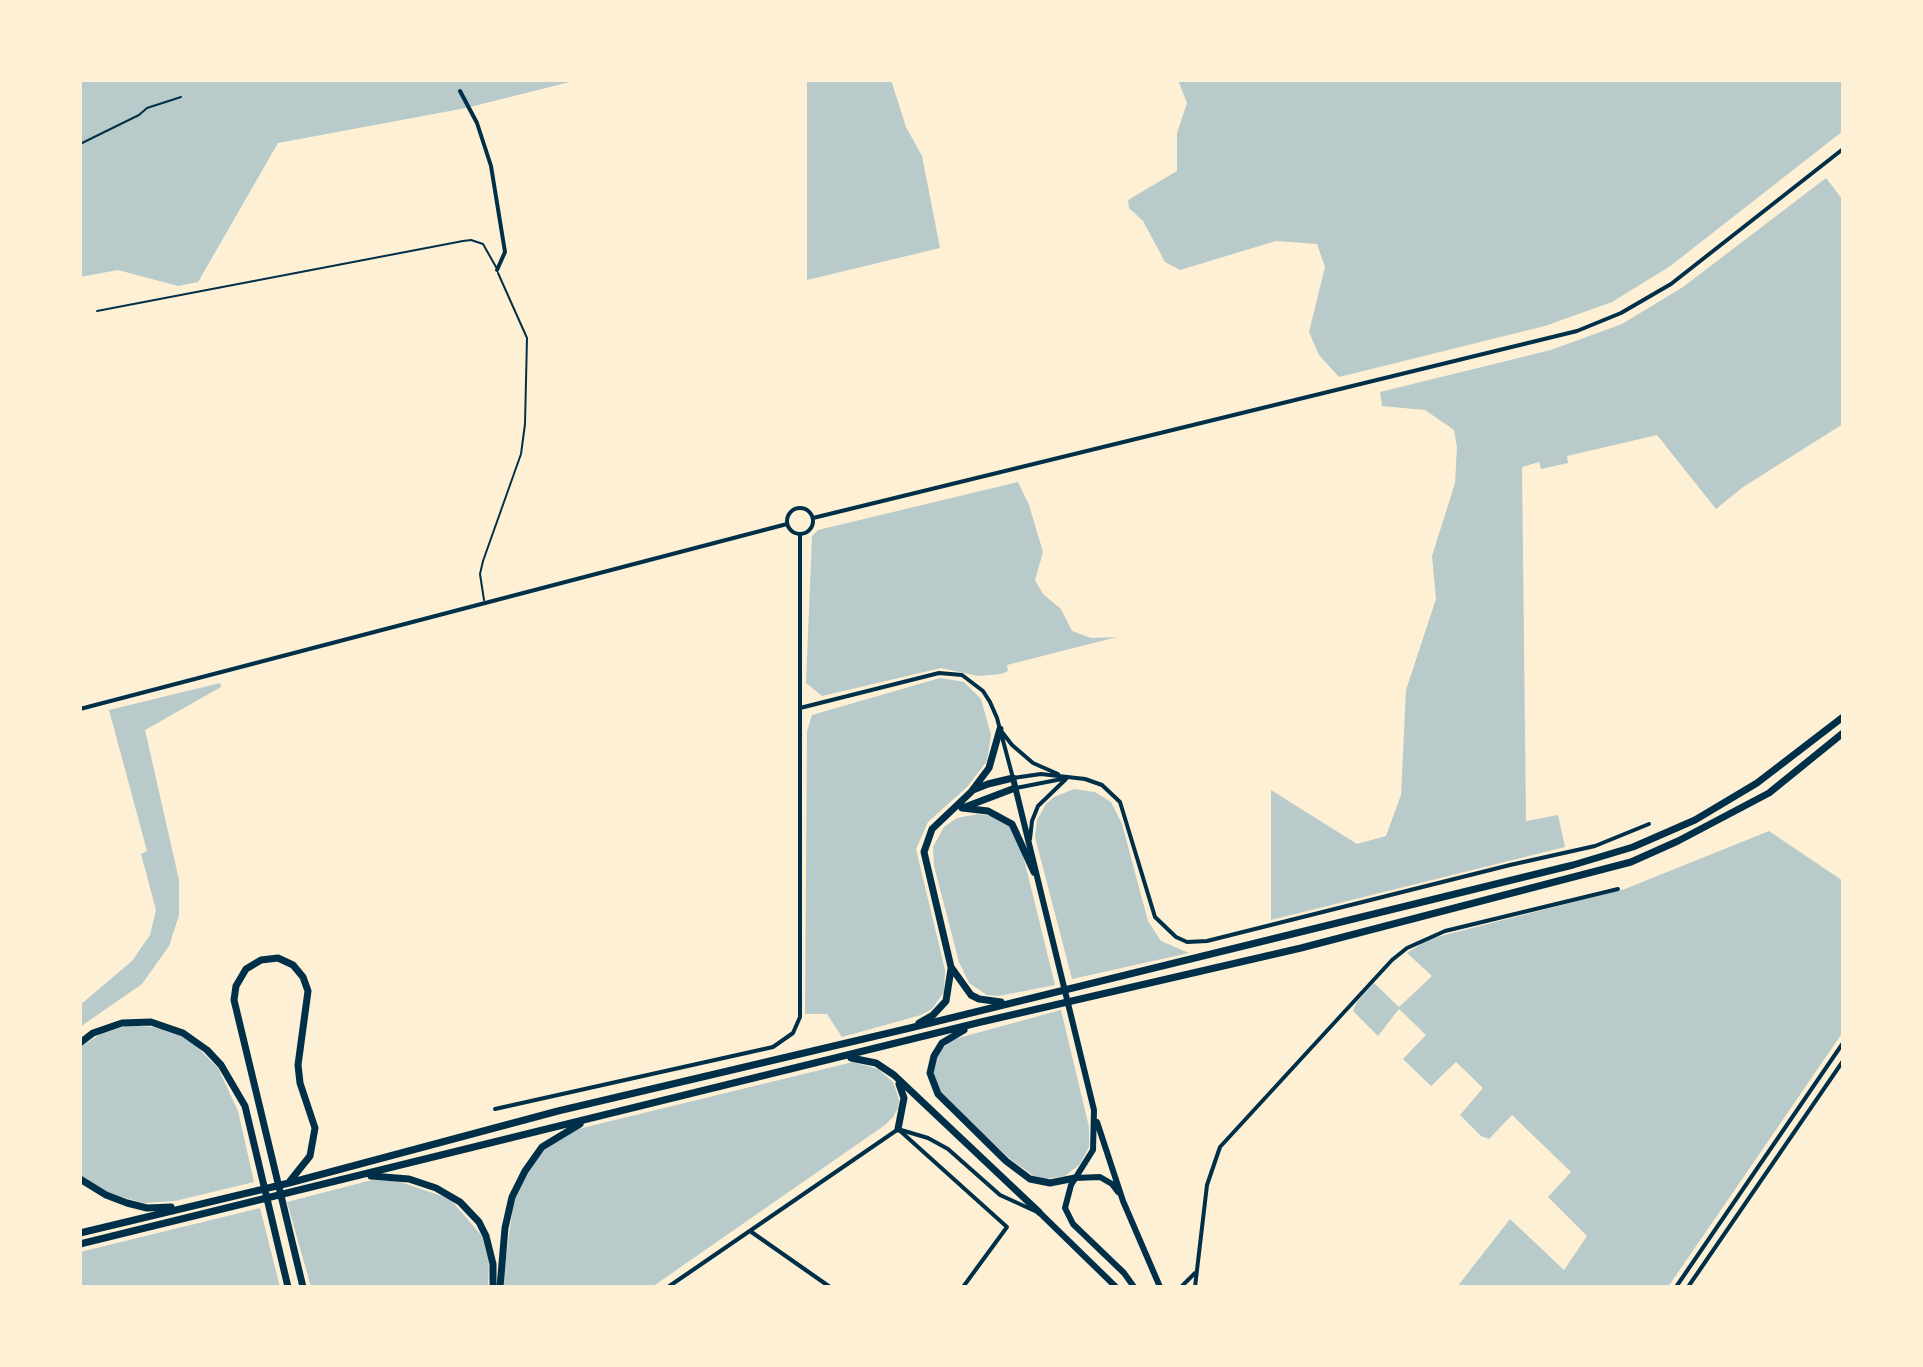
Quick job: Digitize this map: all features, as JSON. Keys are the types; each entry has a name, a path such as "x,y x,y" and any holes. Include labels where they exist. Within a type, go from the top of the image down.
{"highway":[{"path":"80,1233 289,1183 558,1111 1434,900 1633,847 1695,820 1757,783 1843,717"},
{"path":"1000,729 989,768 971,792 932,829 924,852 951,967 964,988 979,999 1015,1001"},
{"path":"80,1244 981,1022 1301,948 1631,862 1769,793 1843,733"},
{"path":"971,792 1013,778"},
{"path":"948,813 1015,788"},
{"path":"962,808 988,811 1012,824 1034,872"},
{"path":"289,1183 310,1156 315,1128 300,1083 298,1065 308,991 303,977 293,965 278,958 261,960 246,969 236,986 234,1000 305,1287"},
{"path":"910,1028 933,1015 946,1001 951,967"},
{"path":"80,1043 108,1027 137,1021 168,1026 194,1040 221,1065 245,1106 288,1287"},
{"path":"981,1022 949,1037 937,1049 930,1073 938,1094 996,1151 1030,1179 1050,1183 1075,1178"},
{"path":"836,1059 867,1060 894,1075 1039,1212"},
{"path":"894,1075 904,1098 898,1129"},
{"path":"500,1287 505,1228 512,1197 525,1171 542,1147 590,1119"},
{"path":"349,1178 382,1175 409,1179 436,1188 460,1202 479,1222 486,1236 493,1264 493,1287"},
{"path":"80,1179 106,1195 147,1208 197,1204"}],"street":[{"path":"460,91 477,123 491,166 505,252 497,270"},
{"path":"813,518 1577,331 1621,313 1671,284 1843,149"},
{"path":"797,508 807,510 813,518 810,529 800,534 792,531 787,524 788,514 797,508"},
{"path":"80,709 787,524"},
{"path":"495,1109 773,1047 793,1033 800,1017 800,534"},
{"path":"800,708 927,675 962,675 983,691 1000,729 1013,778 1094,1110 1123,1201 1158,1284 1166,1287"},
{"path":"1000,729 1012,745 1033,763 1065,778"},
{"path":"1013,778 1041,774 1065,778"},
{"path":"1015,788 1073,777 1102,785 1120,802 1155,917 1176,937 1196,943 1595,846 1649,824"},
{"path":"1031,857 1030,830 1034,813 1043,799 1065,778"},
{"path":"1195,1287 1207,1185 1213,1159 1220,1147 1392,960 1407,948 1445,931 1618,889"},
{"path":"1676,1287 1843,1043"},
{"path":"1688,1287 1843,1061"},
{"path":"1094,1110 1093,1150 1066,1199 1069,1217 1134,1287"},
{"path":"898,1129 1007,1227 963,1287"},
{"path":"668,1287 898,1129 916,1133 938,1144 1000,1195 1039,1212 1116,1287"},
{"path":"1075,1178 1094,1176 1107,1180 1123,1201"},
{"path":"749,1231 830,1287"},
{"path":"1181,1287 1192,1279 1197,1267"}],"lane":[{"path":"97,311 463,241 483,244 527,338 525,424 521,454 483,561 480,574 485,602"}],"path":[{"path":"80,144 147,108 181,97"}],"shaded area":[{"path":"80,80 578,80 466,108 278,143 198,282 178,286 118,270 80,277"},
{"path":"807,80 891,80 906,127 922,156 940,248 807,280"},
{"path":"1178,80 1843,80 1843,131 1669,267 1612,302 1545,326 1339,377 1319,355 1309,332 1325,267 1317,244 1276,241 1180,270 1165,262 1143,221 1129,208 1128,200 1177,171 1177,133 1187,103"},
{"path":"1826,178 1843,200 1843,424 1743,487 1716,509 1657,435 1567,456 1568,463 1541,469 1539,462 1522,467 1526,821 1558,815 1565,847 1271,920 1271,790 1357,844 1386,836 1401,795 1406,690 1436,599 1432,556 1455,483 1457,447 1454,430 1425,410 1382,406 1380,392 1551,350 1622,324 1683,287"},
{"path":"1018,482 1029,505 1043,552 1035,580 1043,594 1061,609 1072,631 1091,638 1117,637 1007,665 1008,671 1001,674 978,676 941,668 822,696 806,683 812,536 818,530"},
{"path":"940,678 964,682 981,699 991,735 987,761 967,787 928,822 916,849 945,970 944,992 932,1009 921,1015 842,1037 827,1014 805,1014 807,731 812,715"},
{"path":"220,683 221,687 145,730 179,880 179,915 169,946 142,984 80,1027 80,1005 132,961 150,935 156,910 141,854 147,851 109,710"},
{"path":"1074,789 1095,792 1111,802 1122,824 1148,921 1161,941 1189,953 1072,979 1035,837 1037,820 1046,804"},
{"path":"978,814 991,816 1009,826 1020,843 1055,985 999,996 987,995 969,983 959,962 934,866 933,847 944,827 957,818"},
{"path":"1769,831 1843,881 1843,1032 1668,1287 1457,1287 1510,1219 1564,1270 1587,1236 1548,1197 1571,1172 1512,1115 1489,1139 1481,1136 1460,1115 1483,1088 1456,1062 1431,1086 1403,1059 1426,1035 1399,1009 1378,1036 1353,1011 1357,1002 1374,983 1399,1007 1432,976 1407,953 1429,939 1625,889"},
{"path":"1061,1010 1089,1127 1089,1147 1080,1164 1065,1176 1045,1179 1034,1176 1009,1158 946,1100 939,1090 933,1070 939,1052 951,1040"},
{"path":"129,1025 164,1028 179,1034 218,1068 238,1111 254,1182 175,1201 144,1203 110,1194 80,1175 80,1048 100,1034"},
{"path":"853,1062 878,1069 893,1082 899,1099 893,1117 652,1287 502,1287 514,1199 529,1169 549,1145 578,1129"},
{"path":"372,1180 398,1181 450,1199 482,1236 489,1262 488,1287 311,1287 287,1202"},
{"path":"260,1208 280,1287 80,1287 80,1252"}]}
